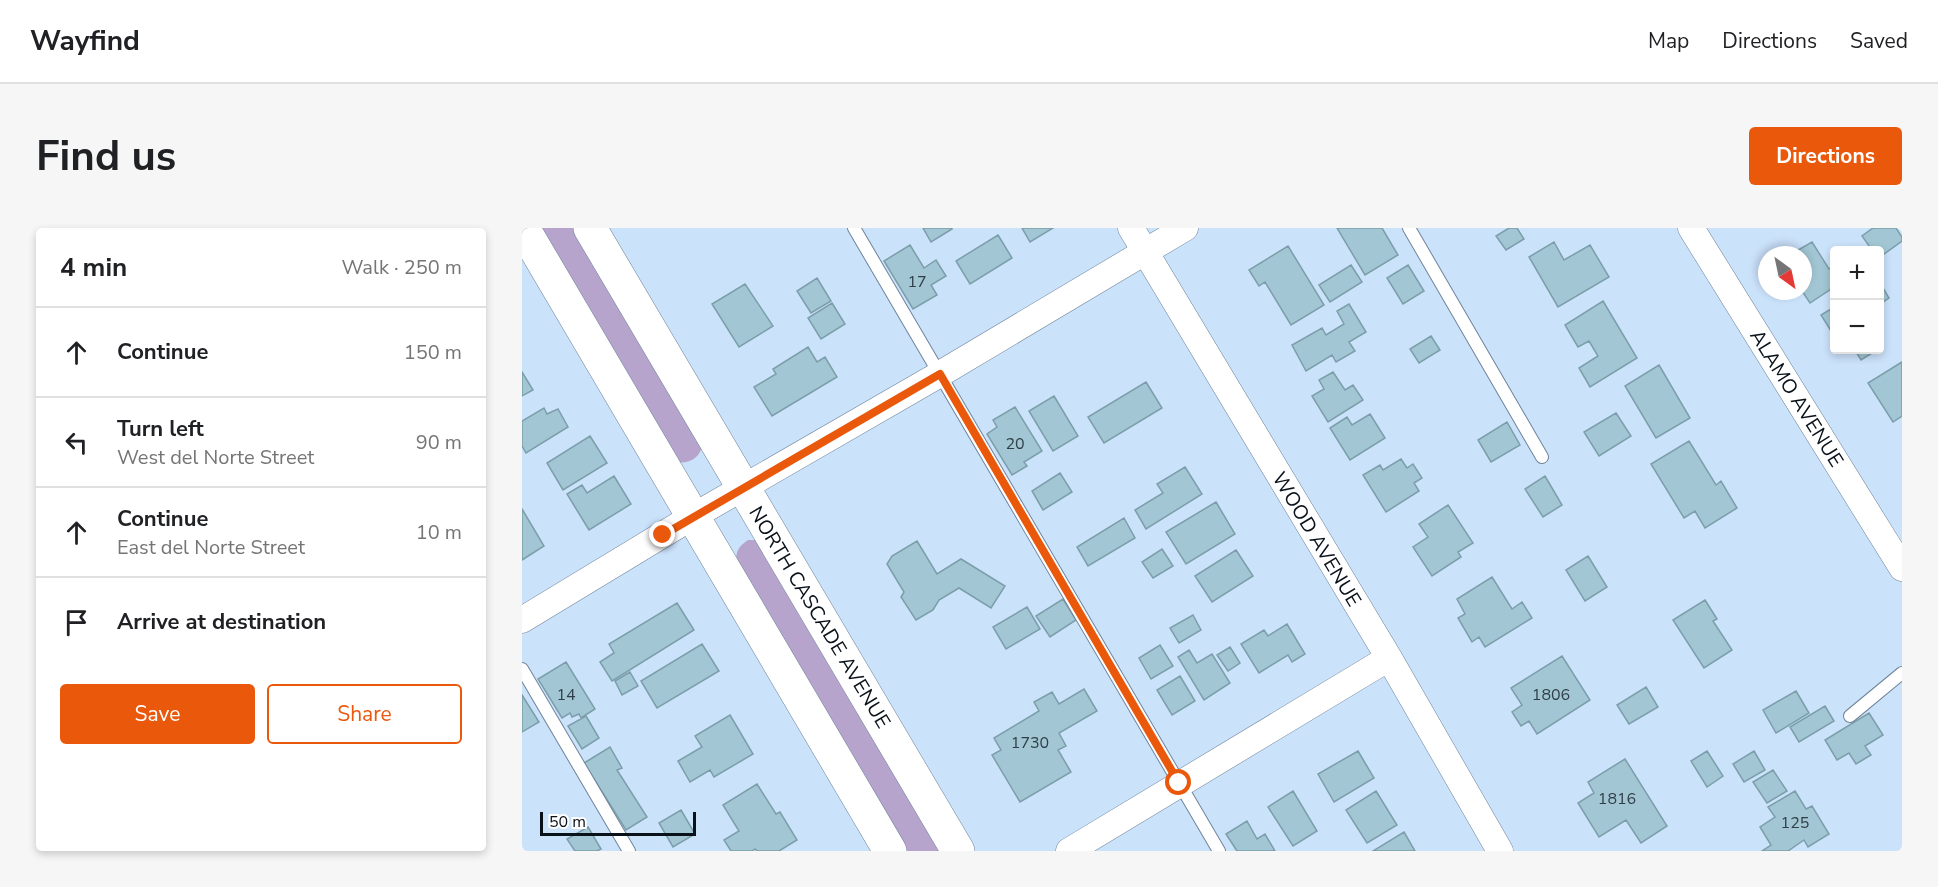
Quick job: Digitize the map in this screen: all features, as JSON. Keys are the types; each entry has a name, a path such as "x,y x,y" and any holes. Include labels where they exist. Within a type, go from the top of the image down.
{"main road":[{"path":"523,228 890,851"},
{"name":"NORTH CASCADE AVENUE","path":"590,228 958,851"}],"street":[{"name":"WOOD AVENUE","path":"1131,228 1389,658 1500,851"},
{"path":"522,620 692,517 940,374 1185,228"},
{"name":"ALAMO AVENUE","path":"1691,228 1902,568"},
{"path":"1069,851 1389,658"}],"lane":[{"path":"854,228 1219,851"},
{"path":"1409,228 1542,457"},
{"path":"522,669 629,851"},
{"path":"1850,716 1902,673"}],"shaded area":[{"path":"537,228 577,228 704,442 700,453 694,459 674,462"},
{"path":"748,540 755,540 944,851 906,851 736,563 738,550"}],"building":[{"path":"923,228 952,228 952,229 931,242"},
{"path":"1022,228 1053,228 1030,242"},
{"path":"1337,228 1382,228 1398,255 1365,275"},
{"path":"1509,228 1517,228 1524,239 1506,250 1496,236"},
{"path":"1873,228 1896,228 1902,241 1884,254 1884,246 1869,246 1862,236"},
{"path":"998,235 1012,258 970,284 956,261"},
{"path":"1554,242 1564,260 1590,245 1609,277 1558,307 1529,257"},
{"path":"1812,242 1830,268 1830,290 1810,303 1808,300 1812,300 1812,246 1805,246"},
{"path":"910,245 924,268 936,260 946,276 931,285 937,295 913,309 884,261"},
{"path":"1288,246 1324,305 1291,325 1265,282 1259,286 1249,270"},
{"path":"1351,265 1362,282 1330,302 1319,285"},
{"path":"1408,265 1424,291 1403,304 1387,278"},
{"path":"817,278 831,301 811,313 797,291"},
{"path":"745,284 773,326 739,347 712,304"},
{"path":"1884,290 1889,298 1884,301"},
{"path":"1603,301 1637,358 1590,387 1579,368 1598,356 1589,341 1578,347 1565,325"},
{"path":"832,303 845,324 821,339 808,318"},
{"path":"1349,304 1366,332 1349,342 1355,351 1336,362 1332,355 1306,371 1292,345 1322,328 1326,335 1344,324 1337,311"},
{"path":"1830,309 1830,329 1821,315"},
{"path":"1431,336 1440,350 1419,363 1410,349"},
{"path":"808,347 817,362 825,357 837,377 772,416 754,387 776,374 773,369"},
{"path":"1857,354 1871,354 1861,360"},
{"path":"1902,362 1902,416 1893,422 1868,383"},
{"path":"1659,365 1690,418 1656,438 1625,386"},
{"path":"522,372 533,390 522,396"},
{"path":"1333,372 1345,390 1353,385 1363,400 1328,422 1312,396 1324,389 1319,380"},
{"path":"1146,382 1162,408 1104,443 1088,417"},
{"path":"1054,396 1078,436 1053,451 1029,411"},
{"path":"1015,407 1042,451 1024,462 1027,466 1012,475 987,434 997,427 993,420"},
{"path":"544,408 547,414 558,409 568,427 526,453 522,446 522,421"},
{"path":"1616,413 1631,436 1599,456 1584,432"},
{"path":"1370,414 1385,438 1350,460 1330,428 1347,417 1352,425"},
{"path":"1507,422 1520,445 1491,462 1478,440"},
{"path":"590,436 607,463 563,490 547,463"},
{"path":"1689,441 1716,485 1721,481 1737,508 1705,528 1695,511 1684,518 1651,464"},
{"path":"1401,459 1407,468 1413,464 1422,478 1414,483 1419,491 1386,512 1363,475 1380,465 1383,470"},
{"path":"1185,467 1202,494 1146,529 1135,510 1163,493 1157,484"},
{"path":"1060,473 1072,492 1043,510 1032,491"},
{"path":"614,476 631,504 589,530 567,494 582,485 587,493"},
{"path":"1545,476 1562,505 1543,517 1525,489"},
{"path":"1216,502 1235,534 1186,564 1166,532"},
{"path":"1448,505 1473,543 1458,552 1461,557 1432,576 1413,547 1428,537 1419,524"},
{"path":"522,509 544,546 522,560"},
{"path":"1124,518 1135,538 1088,566 1077,547"},
{"path":"917,541 937,574 961,559 1005,586 991,608 959,588 939,600 933,610 916,620 901,597 904,592 887,564 892,556"},
{"path":"1162,549 1173,566 1153,578 1142,562"},
{"path":"1236,550 1253,576 1212,602 1195,576"},
{"path":"1588,556 1607,587 1585,601 1566,570"},
{"path":"1492,577 1512,609 1522,602 1532,618 1485,647 1479,637 1472,642 1458,618 1465,614 1457,599"},
{"path":"1063,599 1076,620 1050,637 1036,616"},
{"path":"1705,600 1717,619 1713,621 1732,650 1704,668 1673,620"},
{"path":"677,603 694,630 612,681 600,662 614,653 609,644"},
{"path":"1027,607 1040,629 1006,649 993,627"},
{"path":"1193,615 1201,630 1179,643 1170,628"},
{"path":"1287,624 1305,654 1292,662 1288,655 1259,673 1241,644 1264,630 1268,636"},
{"path":"702,644 719,671 657,708 641,681"},
{"path":"1160,645 1173,666 1151,679 1139,658"},
{"path":"1230,647 1240,663 1228,671 1217,655"},
{"path":"1189,650 1197,663 1212,654 1230,683 1204,700 1178,657"},
{"path":"1562,656 1590,700 1537,734 1529,721 1521,726 1512,712 1522,705 1511,688"},
{"path":"566,662 595,709 581,718 579,714 572,717 570,713 562,718 538,679"},
{"path":"630,672 638,686 622,695 615,681"},
{"path":"1180,676 1195,701 1172,715 1157,690"},
{"path":"1646,687 1658,707 1629,724 1617,705"},
{"path":"1084,689 1097,711 1059,733 1066,746 1058,750 1071,772 1020,802 992,755 1001,750 994,738 1039,711 1034,702 1052,692 1059,704"},
{"path":"1796,691 1809,713 1776,733 1763,710"},
{"path":"522,695 539,722 522,732"},
{"path":"1825,706 1834,721 1799,742 1790,727"},
{"path":"1869,713 1883,735 1865,746 1871,755 1856,764 1849,753 1837,760 1825,740"},
{"path":"730,715 753,754 714,777 710,770 690,782 678,761 702,747 695,736"},
{"path":"586,716 599,738 582,749 568,726"},
{"path":"610,747 622,768 617,770 647,817 626,830 584,763"},
{"path":"1358,751 1374,778 1334,802 1318,774"},
{"path":"1707,751 1723,776 1707,787 1691,761"},
{"path":"1754,751 1765,770 1744,782 1733,764"},
{"path":"1625,759 1667,826 1641,843 1626,820 1599,837 1578,803 1594,793 1588,782"},
{"path":"1773,770 1787,791 1767,803 1753,782"},
{"path":"757,784 776,814 780,812 797,840 779,851 757,851 755,849 731,851 724,840 739,831 723,805"},
{"path":"1293,791 1317,831 1293,846 1268,807"},
{"path":"1376,791 1397,825 1367,843 1346,810"},
{"path":"1795,791 1806,809 1812,806 1829,834 1808,847 1804,840 1788,851 1762,851 1771,845 1760,827 1775,817 1768,807"},
{"path":"681,810 695,834 673,847 659,823"},
{"path":"1247,821 1257,839 1265,834 1275,851 1237,851 1226,834"},
{"path":"588,827 601,849 575,851 567,839"},
{"path":"1404,832 1415,851 1373,851"}],"route":[{"path":"663,535 940,374 1179,783"}]}
